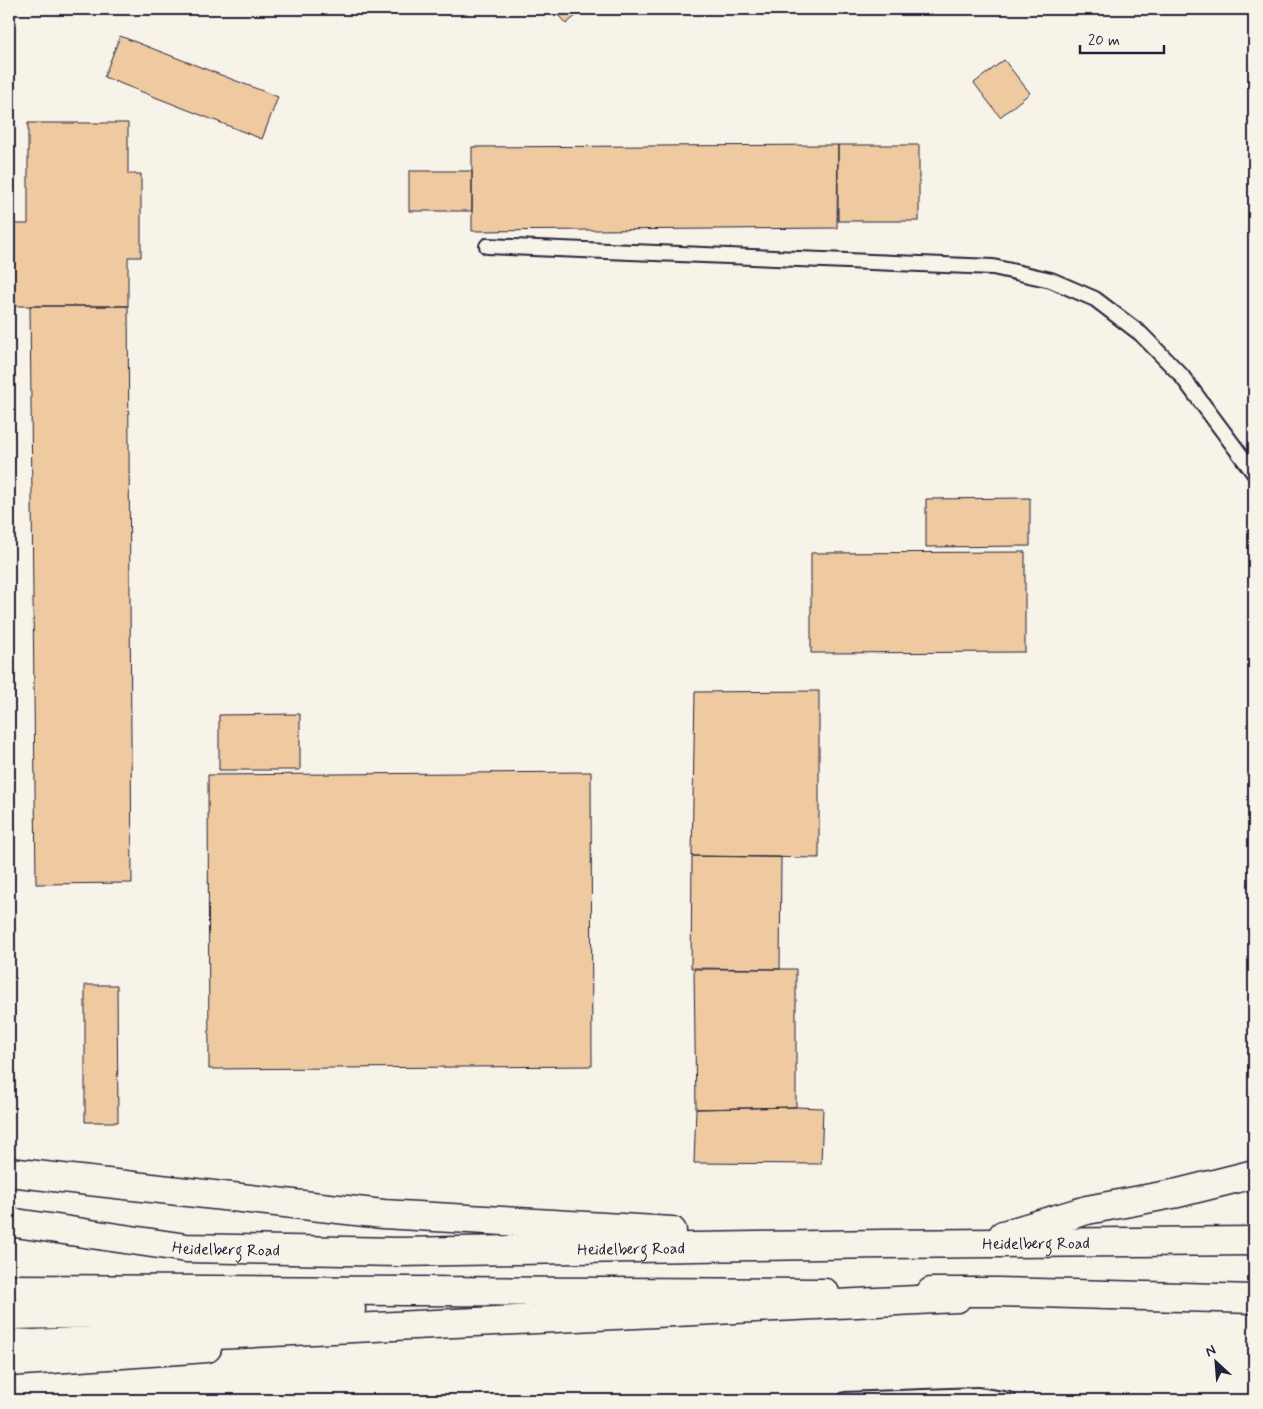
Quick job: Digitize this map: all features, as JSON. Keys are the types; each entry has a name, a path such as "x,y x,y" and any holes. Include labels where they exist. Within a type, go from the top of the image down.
{"main road":[{"path":"9,1172 383,1214 883,1244"},
{"path":"972,1244 1086,1210 1178,1193 1254,1174"},
{"name":"Heidelberg Road","path":"9,1222 186,1248 399,1252 883,1244 1254,1241"},
{"path":"9,1289 730,1293 998,1292 1254,1299"},
{"path":"9,1362 957,1298 998,1292"},
{"path":"9,1315 957,1298"},
{"path":"9,1343 44,1343 957,1298"}],"lane":[{"path":"487,246 993,267 1051,280 1096,300 1141,334 1181,375 1254,473"},
{"path":"845,1400 977,1395 1009,1400"}],"building":[{"path":"553,9 584,9 566,24"},
{"path":"120,36 278,97 262,139 104,77"},
{"path":"1004,60 1030,93 1000,117 974,83"},
{"path":"28,123 128,123 128,174 141,174 141,257 128,257 128,306 9,306 9,224 28,224"},
{"path":"838,145 837,228 472,231 472,147"},
{"path":"838,145 919,145 919,221 838,221"},
{"path":"409,171 472,171 472,211 409,211"},
{"path":"30,306 128,306 132,883 36,884"},
{"path":"1030,498 1030,546 926,547 926,499"},
{"path":"1025,552 1025,652 811,653 811,553"},
{"path":"819,691 819,858 692,856 695,692"},
{"path":"300,714 300,770 219,770 219,715"},
{"path":"591,772 592,1066 209,1069 208,775"},
{"path":"692,856 781,857 780,969 691,968"},
{"path":"694,969 796,969 796,1107 696,1109"},
{"path":"85,985 117,985 118,1122 85,1122"},
{"path":"823,1108 821,1164 694,1163 696,1109"}]}
